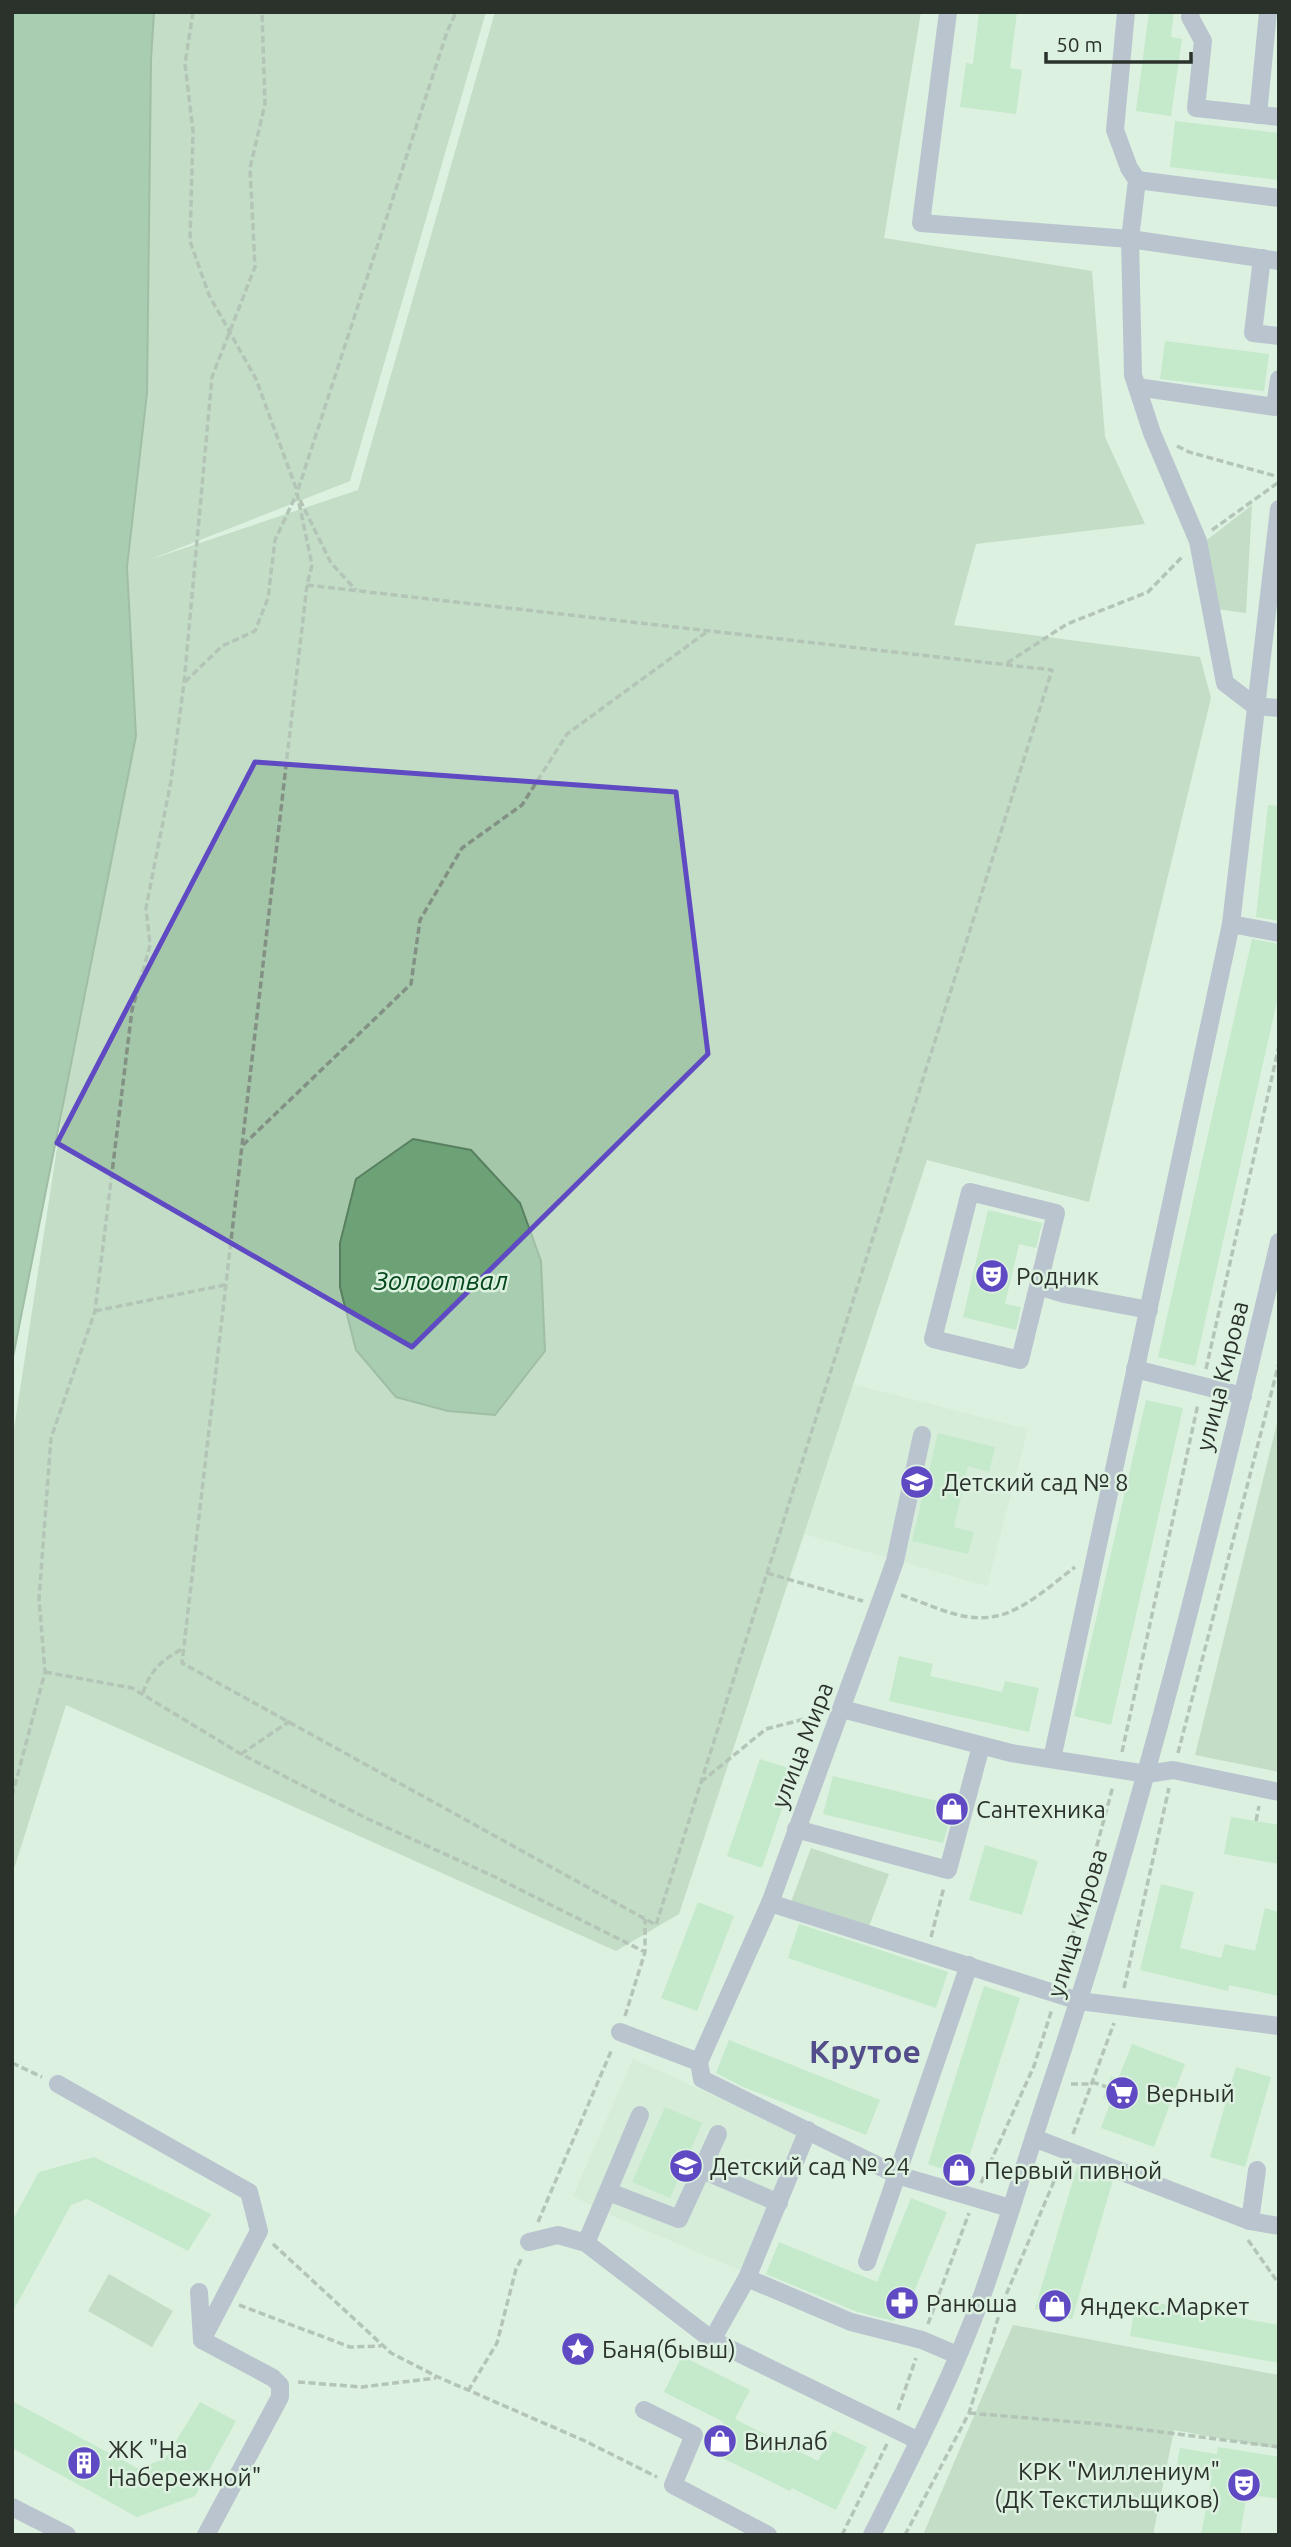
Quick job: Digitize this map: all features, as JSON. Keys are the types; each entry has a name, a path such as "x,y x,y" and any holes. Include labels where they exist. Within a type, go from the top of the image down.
{"street":[{"path":"948,12 921,223 1130,239 1270,260 1253,333 1279,336"},
{"path":"1126,12 1115,130 1129,168 1137,180 1130,239 1133,375 1152,433 1198,541 1225,683 1255,706 1279,708"},
{"path":"1191,12 1190,18 1203,41 1196,108 1279,117"},
{"path":"1258,115 1268,12"},
{"path":"1137,180 1279,198"},
{"path":"1137,387 1275,407 1279,379"},
{"path":"1052,1759 1231,924 1279,509"},
{"path":"1231,924 1279,933"},
{"path":"970,1192 1056,1213 1038,1286 1020,1360 933,1339 970,1192"},
{"name":"улица Кирова","path":"872,2535 919,2441 982,2294 1079,2001 1147,1774 1243,1396 1279,1242"},
{"path":"1038,1286 1064,1294 1149,1310"},
{"path":"1135,1369 1243,1396"},
{"name":"улица Мира","path":"699,2062 769,1903 895,1561 922,1435"},
{"path":"842,1709 981,1746 1147,1774 1173,1770 1279,1792"},
{"path":"796,1829 948,1870 981,1746"},
{"path":"769,1903 1079,2001 1279,2026"},
{"path":"867,2262 969,1965"},
{"path":"620,2032 699,2062 702,2079 897,2175 1010,2207"},
{"path":"58,2084 249,2192 259,2231 202,2340"},
{"path":"586,2243 640,2115"},
{"path":"712,2340 747,2278 808,2130"},
{"path":"608,2192 679,2218 718,2134"},
{"path":"1034,2138 1068,2149 1248,2230 1279,2226"},
{"path":"702,2170 779,2203"},
{"path":"1248,2230 1257,2170"},
{"path":"529,2242 558,2235 586,2243 712,2340 919,2441"},
{"path":"747,2278 851,2322 922,2340 957,2355"},
{"path":"198,2292 202,2340"},
{"path":"202,2340 274,2378 280,2385 280,2397 206,2535"},
{"path":"644,2410 694,2435 673,2485 768,2535"},
{"path":"12,2507 67,2535"}],"path":[{"path":"193,12 185,64 193,131 190,241 209,295 256,379 297,493 331,563 356,590"},
{"path":"12,1796 45,1672 39,1599 51,1438 95,1311 132,1010 150,945 146,908 172,781 184,684 212,377 255,267 250,168 265,104 262,12"},
{"path":"184,684 222,646 255,631 268,598 275,540 297,493 456,12"},
{"path":"1173,442 1189,452 1279,479"},
{"path":"1005,664 1067,624 1148,592 1198,541 1279,479"},
{"path":"297,493 312,565 307,584 182,1663 656,1925 1052,670 307,584"},
{"path":"241,1146 411,984 420,920 462,848 522,805 568,734 709,630"},
{"path":"842,2535 887,2446 922,2340 975,2198 1034,2066 1056,1993 1118,1769 1279,1046"},
{"path":"95,1311 225,1285"},
{"path":"905,2535 969,2413 1003,2302 1068,2149 1119,2007 1173,1770 1279,1363"},
{"path":"767,1573 966,1616 991,1618 1013,1610 1031,1599 1096,1551"},
{"path":"143,1693 148,1677 164,1658 184,1648"},
{"path":"45,1672 132,1688 143,1693 241,1754 366,1818 493,1876 645,1952"},
{"path":"701,1783 766,1729 842,1709"},
{"path":"241,1754 290,1721"},
{"path":"927,1952 948,1870"},
{"path":"468,2391 497,2343 516,2269 620,2032 645,1952 645,1919"},
{"path":"12,2063 58,2084"},
{"path":"1093,2082 1107,2087"},
{"path":"1248,2230 1279,2284"},
{"path":"259,2231 391,2353 438,2378 585,2441 673,2485"},
{"path":"229,2301 350,2347 383,2346"},
{"path":"280,2385 304,2381 362,2387 438,2378"},
{"path":"969,2413 1099,2424 1279,2447"}],"highlighted area":[{"path":"255,762 676,792 708,1054 412,1347 57,1143"}],"shaded area":[{"path":"154,12 486,12 350,481 149,560 358,490 495,12 921,12 884,238 1092,271 1105,437 1145,524 976,544 954,625 1200,657 1211,698 1089,1202 927,1160 679,1914 616,1951 66,1705 12,1875 12,1442 65,1096 135,741 127,567 147,393 151,60"},
{"path":"1252,505 1246,613 1216,609 1203,543"},
{"name":"Детский сад № 8","path":"852,1384 1028,1429 987,1586 804,1534"},
{"path":"1279,1415 1279,1772 1195,1755"},
{"path":"811,1848 889,1874 868,1929 790,1905"},
{"name":"Детский сад № 24","path":"633,2059 800,2135 742,2271 599,2210 573,2196"},
{"path":"109,2274 173,2311 152,2347 88,2311"},
{"path":"1013,2325 1279,2375 1279,2449 1174,2430 1153,2535 923,2535"}],"water":[{"path":"12,12 154,12 151,60 147,393 127,567 136,736 12,1362"},
{"name":"Золоотвал","path":"413,1139 471,1150 520,1203 541,1261 545,1351 495,1415 448,1411 396,1397 356,1350 340,1287 340,1243 356,1179"}],"building":[{"path":"979,12 1017,12 1010,68 1022,70 1016,114 960,107 966,63 973,64"},
{"path":"1149,12 1174,12 1171,37 1182,39 1171,116 1136,111"},
{"path":"1175,121 1279,133 1279,180 1170,167"},
{"path":"1165,341 1269,354 1264,391 1160,379"},
{"path":"1268,805 1279,806 1279,921 1256,917"},
{"path":"1252,939 1279,944 1279,992 1195,1366 1158,1357"},
{"name":"Родник","path":"988,1210 1042,1223 1036,1248 1019,1244 1005,1304 1021,1307 1016,1330 963,1317"},
{"path":"1146,1400 1183,1408 1111,1725 1074,1716"},
{"name":"Детский сад № 8","path":"938,1433 995,1447 989,1472 968,1466 954,1527 974,1532 968,1554 912,1541"},
{"path":"899,1656 933,1664 930,1676 1002,1692 1005,1681 1039,1688 1029,1732 889,1701"},
{"path":"760,1759 795,1770 762,1868 727,1856"},
{"path":"833,1776 954,1805 943,1843 823,1814"},
{"path":"1231,1817 1279,1825 1279,1864 1224,1854"},
{"path":"985,1845 1038,1861 1022,1915 969,1900"},
{"path":"1161,1884 1194,1892 1180,1948 1221,1958 1225,1944 1255,1951 1265,1908 1279,1912 1279,1996 1229,1985 1228,1991 1140,1970"},
{"path":"698,1902 734,1916 697,2011 661,1998"},
{"path":"799,1924 948,1972 936,2008 788,1958"},
{"path":"984,1986 1020,1998 963,2176 928,2164"},
{"path":"729,2040 880,2100 866,2135 741,2086 716,2073"},
{"path":"1132,2044 1185,2064 1154,2147 1101,2128 1111,2101 1103,2098 1111,2076 1118,2079"},
{"path":"1236,2067 1271,2077 1245,2167 1210,2157"},
{"path":"665,2107 702,2123 670,2198 632,2182"},
{"path":"94,2157 211,2214 188,2251 87,2199 71,2205 12,2313 12,2221 39,2172"},
{"path":"1077,2167 1113,2180 1072,2319 1035,2309"},
{"path":"911,2198 947,2212 906,2311 893,2321 855,2311 766,2274 779,2242 877,2282"},
{"path":"1136,2299 1279,2325 1279,2363 1130,2336"},
{"path":"682,2356 750,2390 735,2419 818,2461 833,2431 867,2447 836,2510 710,2452 724,2422 664,2392"},
{"name":"ЖК \"На Набережной\"","path":"12,2401 137,2468 165,2459 200,2402 236,2421 195,2496 137,2517 12,2448"},
{"name":"КРК \"Миллениум\" (ДК Текстильщиков)","path":"1218,2447 1279,2457 1279,2499 1247,2494 1240,2535 1201,2535 1212,2476 1176,2469 1180,2448 1217,2454"}],"place":[{"name":"Родник","path":"992,1276"},
{"name":"Детский сад № 8","path":"917,1482"},
{"name":"Сантехника","path":"952,1809"},
{"name":"Верный","path":"1122,2093"},
{"name":"Детский сад № 24","path":"686,2166"},
{"name":"Первый пивной","path":"959,2170"},
{"name":"Ранюша","path":"902,2303"},
{"name":"Яндекс.Маркет","path":"1055,2306"},
{"name":"Баня(бывш)","path":"578,2349"},
{"name":"Винлаб","path":"720,2441"},
{"name":"ЖК \"На Набережной\"","path":"84,2463"},
{"name":"КРК \"Миллениум\" (ДК Текстильщиков)","path":"1244,2485"}],"district":[{"name":"Крутое","path":"865,2051"}]}
